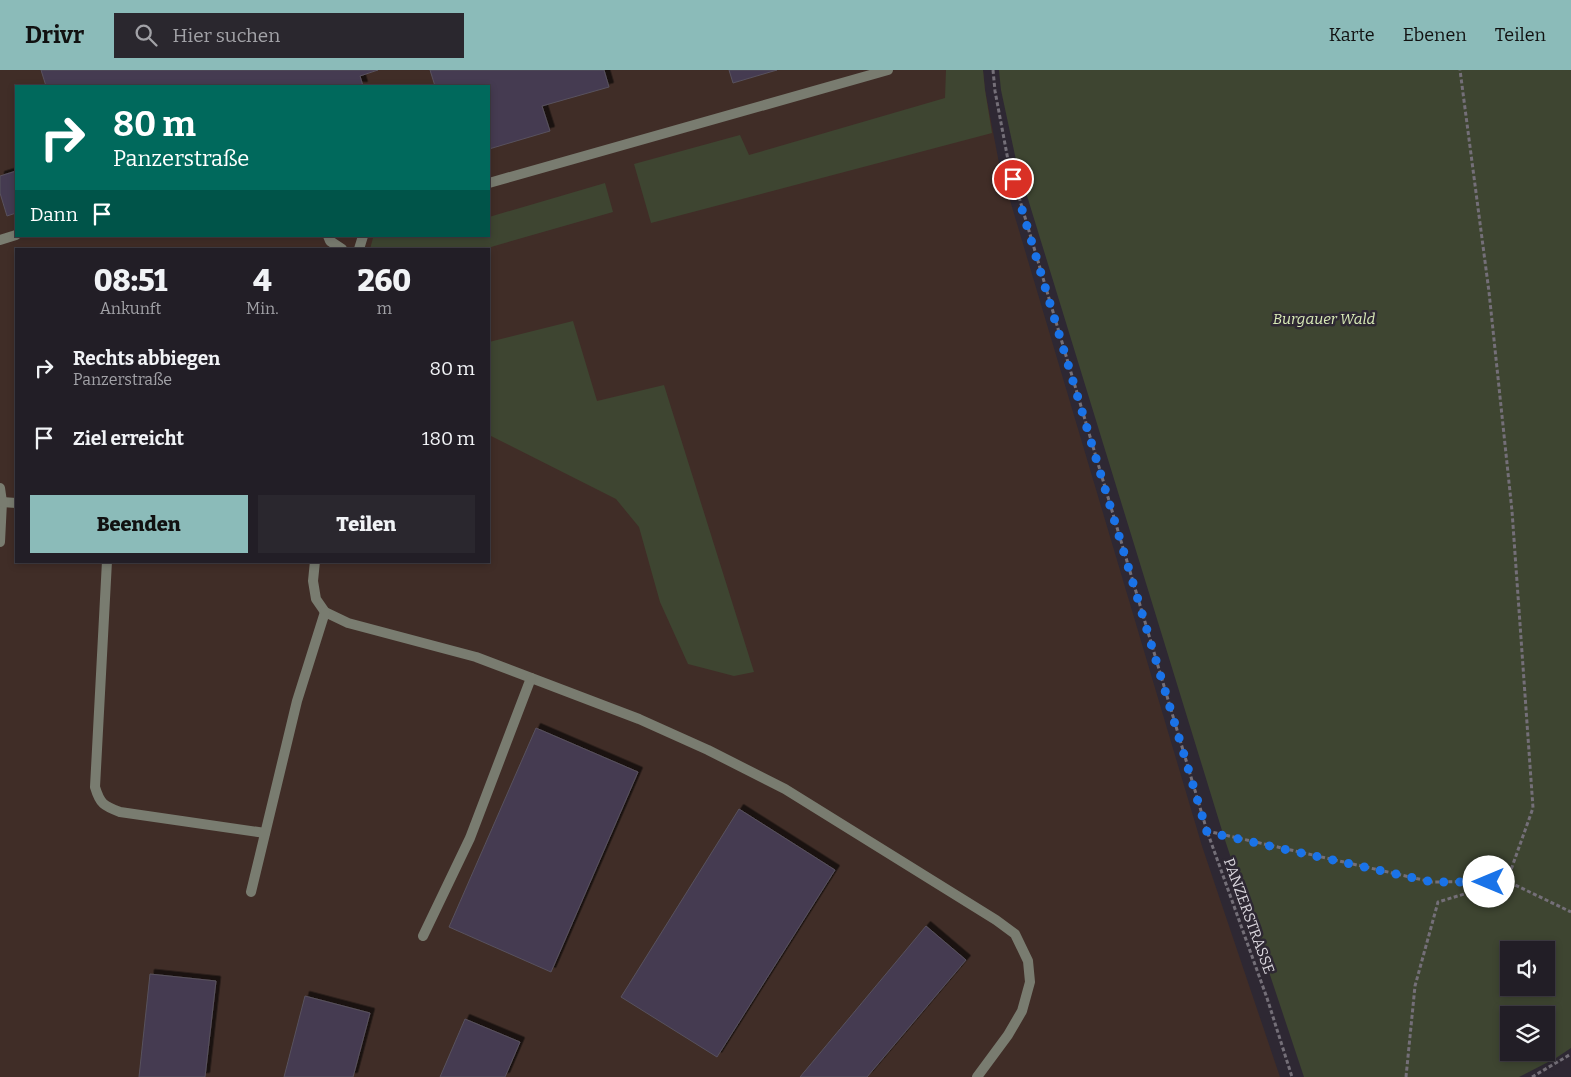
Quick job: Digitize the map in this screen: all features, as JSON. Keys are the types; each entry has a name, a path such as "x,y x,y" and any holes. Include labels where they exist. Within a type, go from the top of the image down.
{"lane":[{"path":"490,183 888,70"},
{"path":"0,240 15,235"},
{"path":"328,237 330,241 340,248"},
{"path":"0,488 2,502 0,542"},
{"path":"2,502 15,503"},
{"path":"107,563 95,787 99,800 107,807 120,812 265,833"},
{"path":"316,563 313,581 316,599 325,612 348,623 476,658 639,719 708,750 785,789 996,920 1015,934 1028,962 1030,982 1022,1011 1008,1035 977,1077"},
{"path":"251,892 297,701 325,612"},
{"path":"423,936 470,838 531,678"}],"path":[{"name":"PANZERSTRASSE","path":"993,70 1008,160 1207,832 1292,1077"},
{"path":"1460,70 1489,292 1512,510 1534,808 1508,882"},
{"path":"1207,832 1432,882 1508,882 1571,912"},
{"path":"1406,1077 1415,986 1438,902 1508,882"},
{"path":"1532,1077 1571,1054"}],"shaded area":[{"path":"0,70 983,70 999,163 1202,846 1280,1077 0,1077"}],"green space":[{"path":"946,70 983,70 992,133 651,223 634,164 740,135 749,155 945,98"},
{"name":"Burgauer Wald","path":"999,70 1571,70 1571,1048 1556,1058 1555,1006 1500,1006 1500,1061 1550,1061 1519,1077 1304,1077 1224,837 1016,160 1001,90"},
{"path":"605,183 613,212 487,248 370,248 374,237 490,237 490,217"},
{"path":"573,321 597,401 664,385 754,672 734,676 688,664 660,602 639,527 616,499 490,436 490,342"}],"building":[{"path":"41,70 378,70 360,76 363,85 46,85"},
{"path":"430,70 604,70 609,87 542,106 550,131 490,149 490,85 435,85"},
{"path":"729,70 777,70 733,83"},
{"path":"15,171 15,213 7,216 0,193 0,176"},
{"path":"536,728 638,772 551,972 449,927"},
{"path":"739,809 835,870 717,1057 621,997"},
{"path":"926,926 966,960 867,1077 800,1077"},
{"path":"150,974 216,981 205,1077 139,1077"},
{"path":"305,996 370,1013 353,1077 284,1077"},
{"path":"465,1019 520,1042 505,1077 440,1077"}],"route":[{"path":"1013,179 1207,832 1432,882 1489,882"}]}
